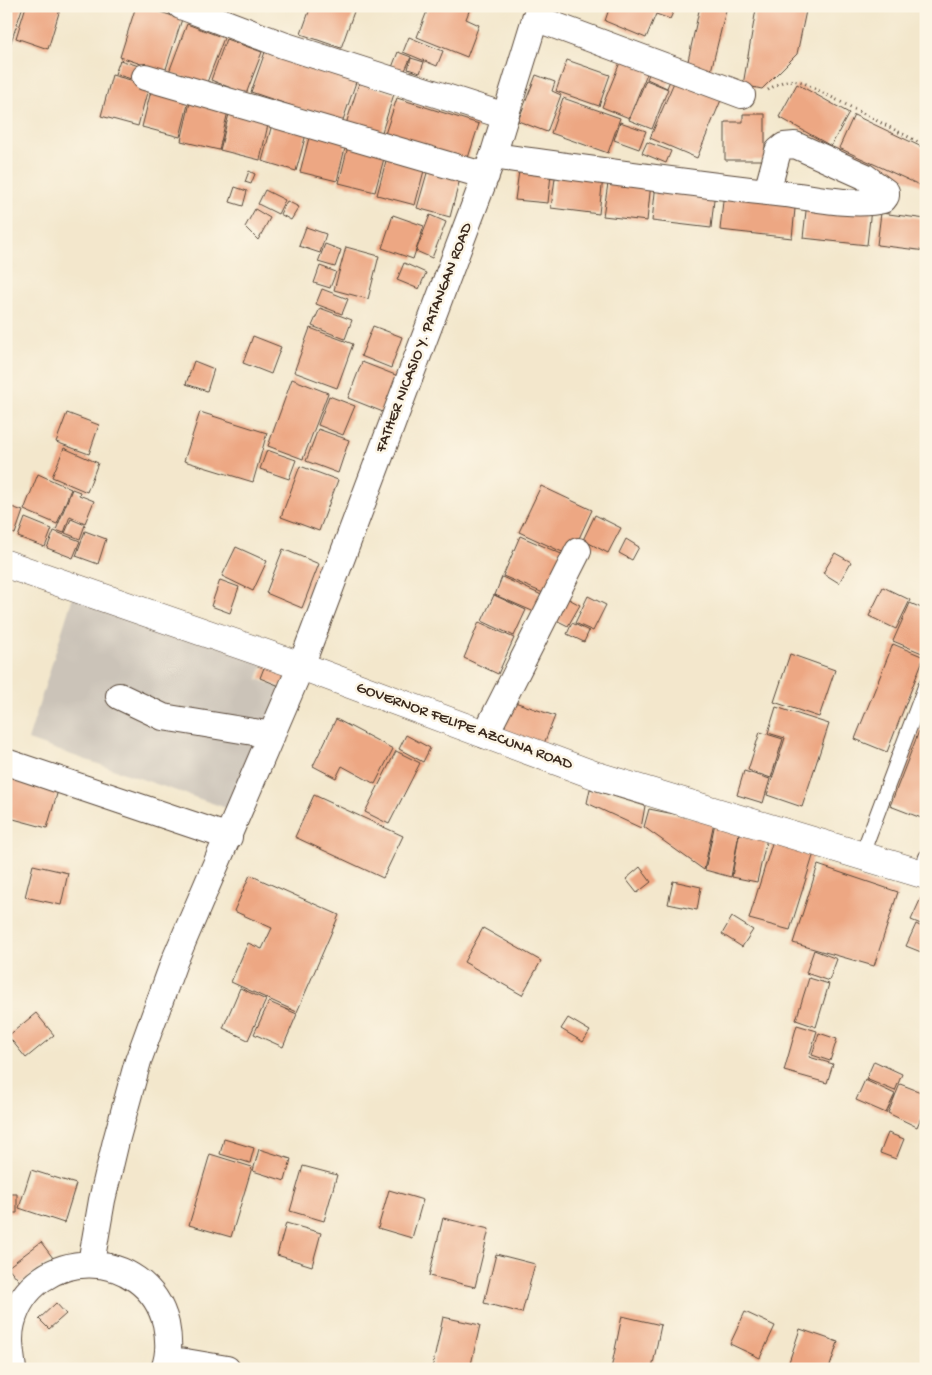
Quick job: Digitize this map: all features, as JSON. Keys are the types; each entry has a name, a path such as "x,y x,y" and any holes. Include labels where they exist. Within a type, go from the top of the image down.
{"street":[{"path":"181,6 283,45 506,116"},
{"path":"537,12 742,95"},
{"name":"FATHER NICASIO Y. PATANGAN ROAD","path":"91,1264 102,1200 138,1061 174,962 301,666 489,166 537,12"},
{"path":"145,77 489,166 767,192"},
{"path":"485,735 578,551"},
{"name":"GOVERNOR FELIPE AZCUNA ROAD","path":"6,564 301,666 597,776 861,857 924,868"},
{"path":"119,696 163,717 272,735"},
{"path":"6,762 229,837"},
{"path":"13,1369 9,1323 20,1304 33,1287 50,1274 70,1266 91,1264 114,1267 134,1278 152,1294 163,1314 169,1336 166,1364 226,1369"}],"lane":[{"path":"861,857 926,684"}],"path":[{"path":"742,95 756,95 781,81 794,80 802,82 926,146"}],"shaded area":[{"path":"74,593 265,660 258,679 282,688 232,810 28,740"}],"building":[{"path":"6,6 23,6 7,54 6,54"},
{"path":"26,6 61,6 48,49 16,38"},
{"path":"136,6 142,6 182,19 165,72 120,57"},
{"path":"311,6 356,6 341,48 301,34"},
{"path":"429,6 471,6 466,19 479,25 467,57 417,37"},
{"path":"610,6 676,6 670,19 656,14 646,38 605,21"},
{"path":"700,6 727,6 710,75 686,70"},
{"path":"748,6 807,6 797,54 762,89 743,85 756,9"},
{"path":"187,24 224,38 206,85 169,72"},
{"path":"409,37 443,51 437,66 403,52"},
{"path":"226,39 262,52 246,94 211,80"},
{"path":"265,52 356,82 342,123 251,92"},
{"path":"398,52 411,57 403,75 391,70"},
{"path":"623,55 650,66 629,118 602,107"},
{"path":"411,58 424,62 420,73 408,69"},
{"path":"120,60 142,67 138,81 115,74"},
{"path":"567,60 610,75 599,106 556,91"},
{"path":"651,69 671,78 667,88 647,79"},
{"path":"112,75 149,85 138,126 101,116"},
{"path":"536,75 555,82 552,91 561,95 547,132 518,121"},
{"path":"646,80 668,89 652,129 629,120"},
{"path":"675,80 721,100 697,158 650,138"},
{"path":"359,83 394,94 381,135 346,124"},
{"path":"797,84 849,113 831,146 779,117"},
{"path":"152,87 190,96 180,137 142,127"},
{"path":"191,98 229,107 219,150 181,141"},
{"path":"397,98 479,124 466,164 384,137"},
{"path":"563,98 620,118 608,153 551,133"},
{"path":"231,106 270,116 260,160 220,150"},
{"path":"743,114 765,114 765,160 725,160 725,122 743,122"},
{"path":"854,115 926,149 926,188 839,148"},
{"path":"274,117 308,127 296,171 262,161"},
{"path":"620,122 646,131 639,149 614,140"},
{"path":"311,130 347,140 337,181 300,172"},
{"path":"349,142 386,151 375,192 339,183"},
{"path":"647,142 671,151 666,163 642,153"},
{"path":"388,153 426,163 415,205 377,195"},
{"path":"429,166 461,175 450,217 417,208"},
{"path":"249,171 255,174 251,184 245,182"},
{"path":"519,171 551,174 548,203 515,200"},
{"path":"556,171 603,177 599,214 551,208"},
{"path":"609,177 651,183 647,221 603,216"},
{"path":"656,183 715,190 711,228 652,221"},
{"path":"235,187 247,191 243,206 230,202"},
{"path":"265,190 285,200 278,214 258,204"},
{"path":"724,191 796,199 792,238 720,230"},
{"path":"287,201 299,207 291,220 280,214"},
{"path":"807,202 871,209 867,245 803,238"},
{"path":"255,209 270,218 258,240 245,227"},
{"path":"881,213 926,219 926,251 877,245"},
{"path":"393,215 424,226 413,259 382,248"},
{"path":"430,215 446,222 432,258 416,251"},
{"path":"306,227 326,234 320,253 299,246"},
{"path":"325,244 341,250 335,267 318,262"},
{"path":"346,247 379,256 368,299 334,290"},
{"path":"404,263 426,273 419,289 397,280"},
{"path":"320,266 336,272 330,288 314,283"},
{"path":"322,289 348,299 342,314 316,304"},
{"path":"320,308 352,320 345,339 312,326"},
{"path":"373,326 402,337 391,368 361,356"},
{"path":"310,328 353,344 337,388 294,372"},
{"path":"253,336 281,347 271,374 243,363"},
{"path":"194,361 214,369 207,391 186,384"},
{"path":"362,362 398,376 383,412 348,398"},
{"path":"292,379 328,393 303,459 268,446"},
{"path":"329,396 355,406 343,435 318,425"},
{"path":"200,412 267,433 253,482 184,461"},
{"path":"67,413 99,425 89,454 56,442"},
{"path":"318,429 349,440 338,473 306,461"},
{"path":"64,448 98,463 87,492 52,477"},
{"path":"267,450 296,460 289,479 260,469"},
{"path":"300,466 338,480 319,531 281,517"},
{"path":"38,474 71,489 57,524 24,510"},
{"path":"541,486 592,510 571,556 519,532"},
{"path":"72,489 80,492 79,495 94,501 85,523 70,516 64,533 56,530"},
{"path":"6,505 23,511 15,534 6,531"},
{"path":"595,515 621,528 608,553 583,540"},
{"path":"25,518 52,529 45,547 18,537"},
{"path":"71,519 85,525 80,539 65,533"},
{"path":"54,531 80,541 73,558 47,548"},
{"path":"85,531 106,539 98,564 76,556"},
{"path":"520,536 566,556 548,595 503,576"},
{"path":"626,539 639,547 632,560 619,553"},
{"path":"236,547 267,561 253,591 222,576"},
{"path":"283,549 319,564 302,608 266,593"},
{"path":"835,553 851,562 839,583 823,573"},
{"path":"502,577 546,597 539,614 495,595"},
{"path":"220,580 239,587 230,613 211,606"},
{"path":"883,587 910,600 896,629 869,616"},
{"path":"494,595 526,610 514,636 482,621"},
{"path":"588,596 606,605 593,631 575,623"},
{"path":"567,598 580,605 568,626 556,620"},
{"path":"910,603 926,610 926,645 922,653 893,641"},
{"path":"479,622 514,638 498,674 464,658"},
{"path":"572,623 589,631 584,642 567,634"},
{"path":"893,644 924,657 887,752 855,739"},
{"path":"790,654 835,670 819,717 774,702"},
{"path":"267,660 290,669 282,687 260,678"},
{"path":"509,700 555,716 543,746 504,733"},
{"path":"776,707 829,724 802,807 767,795 785,738 768,733"},
{"path":"926,713 926,815 924,819 890,806"},
{"path":"336,719 393,749 375,784 342,766 336,778 313,766"},
{"path":"760,732 783,739 771,778 748,770"},
{"path":"406,735 430,748 423,762 399,749"},
{"path":"396,751 420,763 389,824 365,812"},
{"path":"744,771 770,779 763,803 737,795"},
{"path":"6,772 59,787 47,828 6,817"},
{"path":"590,789 645,806 641,828 587,803"},
{"path":"314,795 403,836 383,878 295,837"},
{"path":"649,809 714,822 704,870 644,827"},
{"path":"715,823 740,828 731,877 705,870"},
{"path":"740,828 768,834 757,882 732,877"},
{"path":"773,840 814,853 790,930 749,919"},
{"path":"33,865 68,873 61,905 25,897"},
{"path":"818,865 898,892 874,966 793,943"},
{"path":"640,867 651,882 637,893 626,879"},
{"path":"250,875 339,915 297,1012 231,982 248,943 262,949 272,928 234,911"},
{"path":"673,881 701,887 697,910 668,904"},
{"path":"921,898 926,901 926,926 911,920"},
{"path":"732,917 753,930 742,947 722,934"},
{"path":"916,924 926,929 926,954 906,946"},
{"path":"483,928 541,961 522,995 464,962"},
{"path":"814,950 837,959 829,981 806,973"},
{"path":"809,978 829,984 816,1027 796,1020"},
{"path":"240,988 266,1000 248,1040 223,1028"},
{"path":"269,1002 297,1014 283,1047 254,1034"},
{"path":"36,1013 54,1035 26,1058 8,1036"},
{"path":"568,1018 590,1031 583,1042 561,1029"},
{"path":"797,1025 817,1031 809,1057 833,1064 827,1083 784,1071"},
{"path":"819,1033 837,1039 830,1061 812,1055"},
{"path":"874,1061 902,1074 895,1091 866,1079"},
{"path":"865,1080 895,1094 886,1113 856,1100"},
{"path":"900,1084 926,1094 926,1106 917,1127 888,1113"},
{"path":"888,1133 904,1139 896,1159 880,1153"},
{"path":"224,1139 254,1148 250,1163 220,1154"},
{"path":"259,1149 291,1159 285,1181 253,1171"},
{"path":"210,1154 252,1167 231,1237 189,1225"},
{"path":"303,1166 337,1175 324,1221 290,1211"},
{"path":"31,1170 76,1184 64,1223 19,1208"},
{"path":"389,1190 423,1200 412,1238 378,1228"},
{"path":"6,1194 17,1194 17,1213 6,1213"},
{"path":"443,1218 489,1229 475,1287 429,1276"},
{"path":"286,1223 321,1233 312,1266 277,1255"},
{"path":"41,1242 53,1258 21,1283 8,1267"},
{"path":"496,1254 535,1264 522,1313 484,1303"},
{"path":"56,1303 66,1314 49,1329 39,1319"},
{"path":"745,1312 775,1326 760,1358 730,1344"},
{"path":"622,1316 661,1325 652,1369 611,1369"},
{"path":"443,1317 480,1325 470,1369 432,1369"},
{"path":"800,1329 838,1342 829,1369 798,1369 788,1365"}]}
